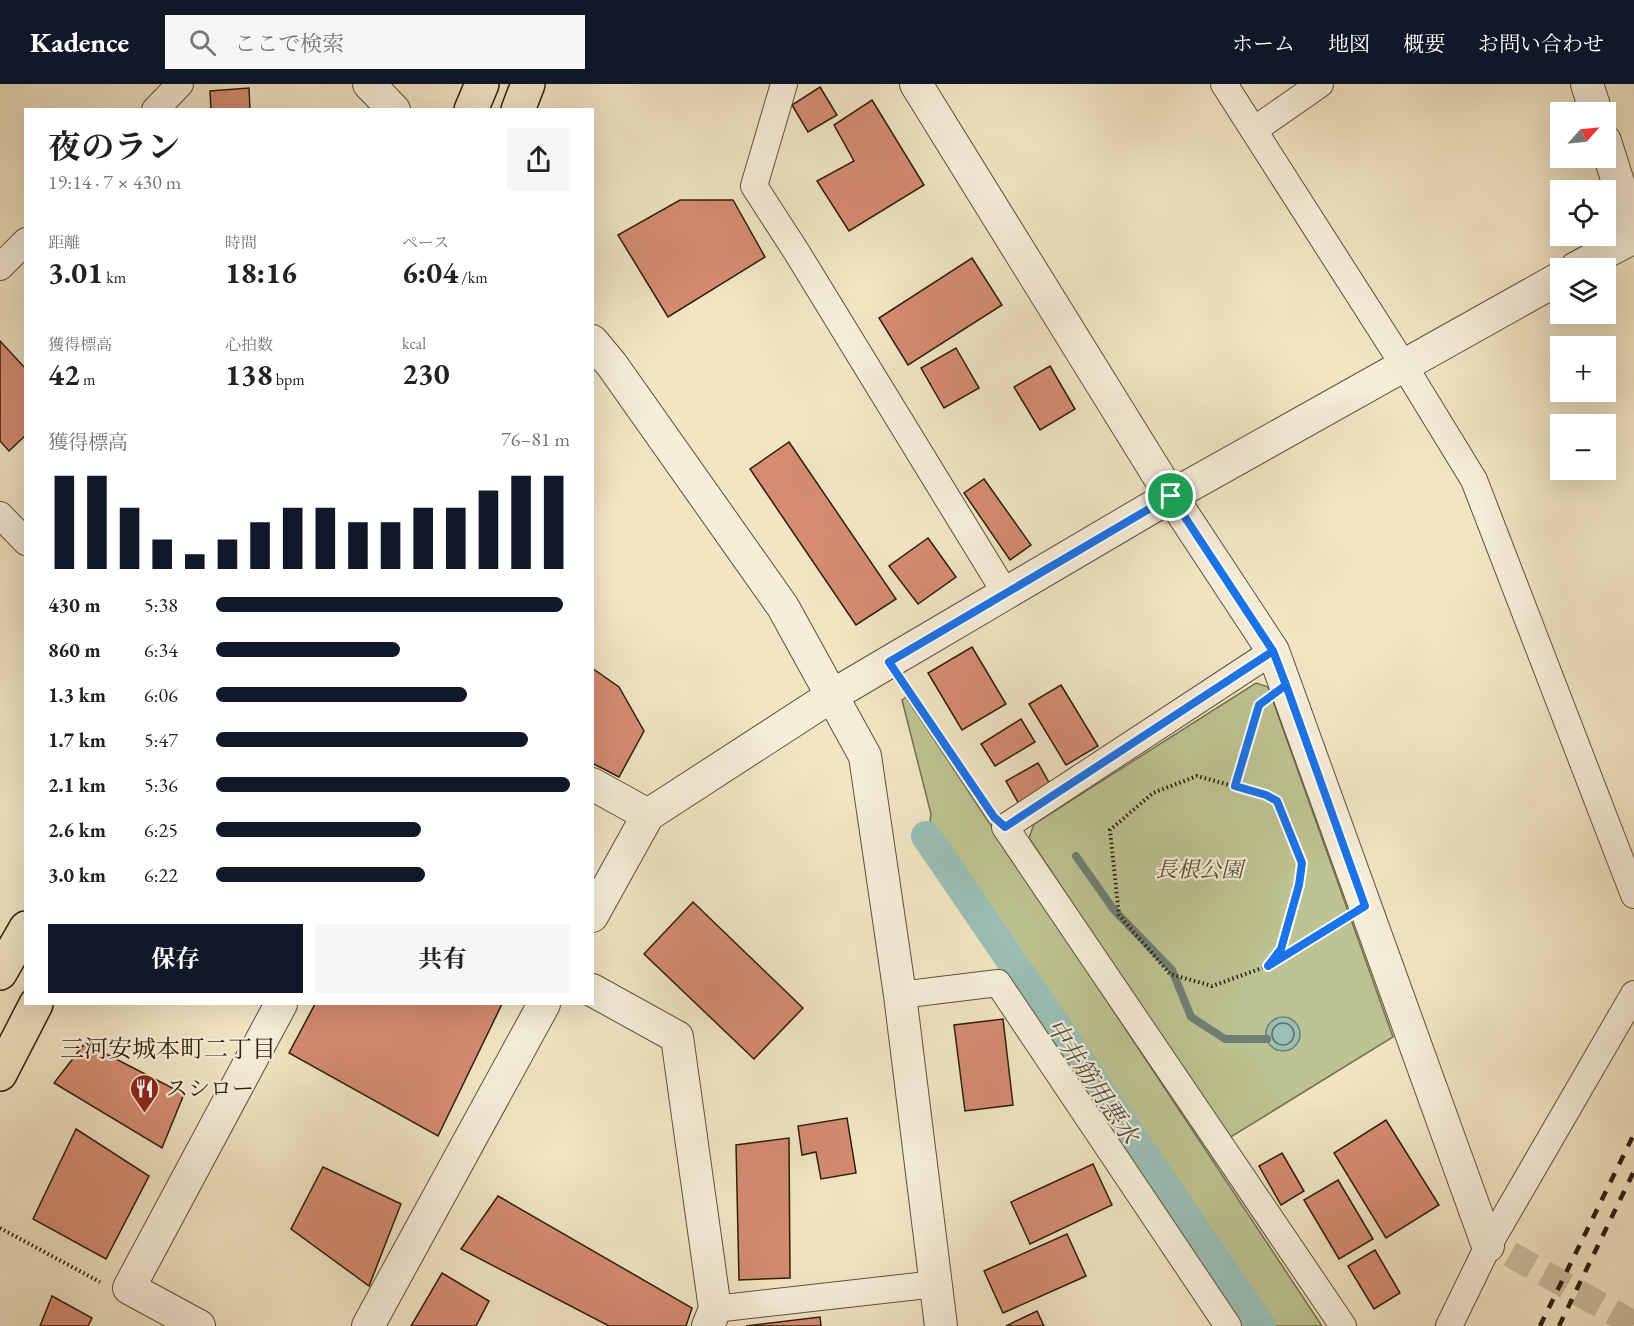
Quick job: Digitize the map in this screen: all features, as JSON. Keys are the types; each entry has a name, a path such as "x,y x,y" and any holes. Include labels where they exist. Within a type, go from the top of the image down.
{"main road":[{"path":"472,108 482,84"},
{"path":"519,108 528,84"},
{"path":"0,973 24,931"},
{"path":"0,1074 35,1005"}],"street":[{"path":"157,108 180,84"},
{"path":"369,84 392,108"},
{"path":"784,84 754,186 796,250 1006,594"},
{"path":"916,84 1171,496 1273,651 1365,906 1499,1250"},
{"path":"1224,84 1403,364 1474,480 1634,895"},
{"path":"1254,130 1320,84"},
{"path":"1587,84 1593,102"},
{"path":"1594,258 1634,235 1613,168"},
{"path":"0,267 24,243"},
{"path":"594,912 648,815 833,695 889,662 1171,496 1550,283"},
{"path":"594,343 612,365 783,607 865,756 900,995 941,1326"},
{"path":"0,515 24,540"},
{"path":"1273,651 1005,827 1342,1326"},
{"path":"594,785 648,815"},
{"path":"900,995 998,983 1228,1326"},
{"path":"594,991 676,1036 711,1318 936,1284"},
{"path":"1449,1326 1499,1250 1634,994"},
{"path":"199,1326 129,1288 280,1005"},
{"path":"368,1326 543,1005"}],"path":[{"path":"889,662 994,817 1005,827"},
{"path":"1235,786 1259,705 1286,685"},
{"path":"1268,966 1281,949 1299,885 1302,863 1277,801 1266,795 1197,776 1153,793 1110,830 1119,915 1170,974 1212,986 1268,966 1365,906"},
{"path":"0,1228 112,1289 129,1288"}],"green space":[{"name":"長根公園","path":"1256,683 1268,687 1393,1037 1229,1138 1029,838 1034,824"},
{"path":"906,697 1322,1326 1272,1326 930,821 931,814 902,700"}],"water":[{"path":"1283,1017 1295,1022 1300,1034 1295,1046 1283,1051 1271,1046 1266,1034 1271,1022"}],"building":[{"path":"820,87 837,115 808,132 792,105"},
{"path":"249,88 250,108 211,108 210,91"},
{"path":"872,100 924,185 849,231 817,181 854,161 834,125"},
{"path":"680,200 733,200 765,257 668,317 618,235"},
{"path":"972,258 1002,305 908,365 879,318"},
{"path":"0,341 24,367 24,437 9,451 0,441"},
{"path":"956,348 979,388 944,408 921,368"},
{"path":"1050,366 1075,409 1040,430 1014,387"},
{"path":"789,442 896,599 856,625 750,469"},
{"path":"984,479 1031,545 1010,560 964,493"},
{"path":"928,538 956,577 918,604 889,566"},
{"path":"972,647 1006,704 962,730 928,673"},
{"path":"594,669 619,687 644,731 619,777 594,764"},
{"path":"1061,685 1098,746 1066,765 1029,704"},
{"path":"1021,719 1035,742 995,766 981,744"},
{"path":"1038,763 1051,786 1019,804 1006,781"},
{"path":"693,902 803,1008 754,1059 644,954"},
{"path":"314,1005 502,1005 438,1136 289,1053"},
{"path":"1003,1019 1013,1105 965,1111 954,1025"},
{"path":"85,1043 184,1094 162,1148 54,1083"},
{"path":"847,1118 856,1173 821,1179 816,1152 802,1155 798,1126"},
{"path":"1386,1120 1439,1205 1386,1238 1334,1153"},
{"path":"76,1129 149,1176 106,1259 33,1219"},
{"path":"789,1138 790,1278 739,1280 736,1145"},
{"path":"1282,1153 1304,1191 1281,1205 1259,1166"},
{"path":"1093,1164 1112,1205 1030,1244 1011,1202"},
{"path":"323,1167 401,1204 369,1286 291,1229"},
{"path":"1338,1180 1373,1239 1339,1259 1304,1200"},
{"path":"498,1196 692,1308 686,1326 609,1326 461,1249"},
{"path":"1067,1234 1086,1276 1003,1313 984,1271"},
{"path":"1375,1250 1400,1293 1374,1309 1348,1266"},
{"path":"442,1273 489,1301 476,1326 411,1326"},
{"path":"52,1296 92,1318 88,1326 40,1326"},
{"path":"1037,1311 1044,1326 1006,1326"},
{"path":"820,1317 821,1326 746,1326"}],"waterway":[{"name":"中井筋用悪水","path":"926,836 1261,1326"},
{"path":"1076,856 1114,910 1172,970 1191,1017 1225,1039 1267,1039"}],"tunnel":[{"path":"1510,1254 1634,1324"}],"railway":[{"path":"1540,1326 1634,1134"},
{"path":"1559,1326 1634,1171"}],"place":[{"name":"スシロー","path":"145,1114"}],"district":[{"name":"三河安城本町二丁目","path":"168,1048"}],"route":[{"path":"1171,496 889,662 994,817 1005,827 1273,651 1286,685 1365,906 1268,966 1281,949 1299,885 1302,863 1277,801 1266,795 1235,786 1259,705 1286,685 1273,651 1171,496"}]}
